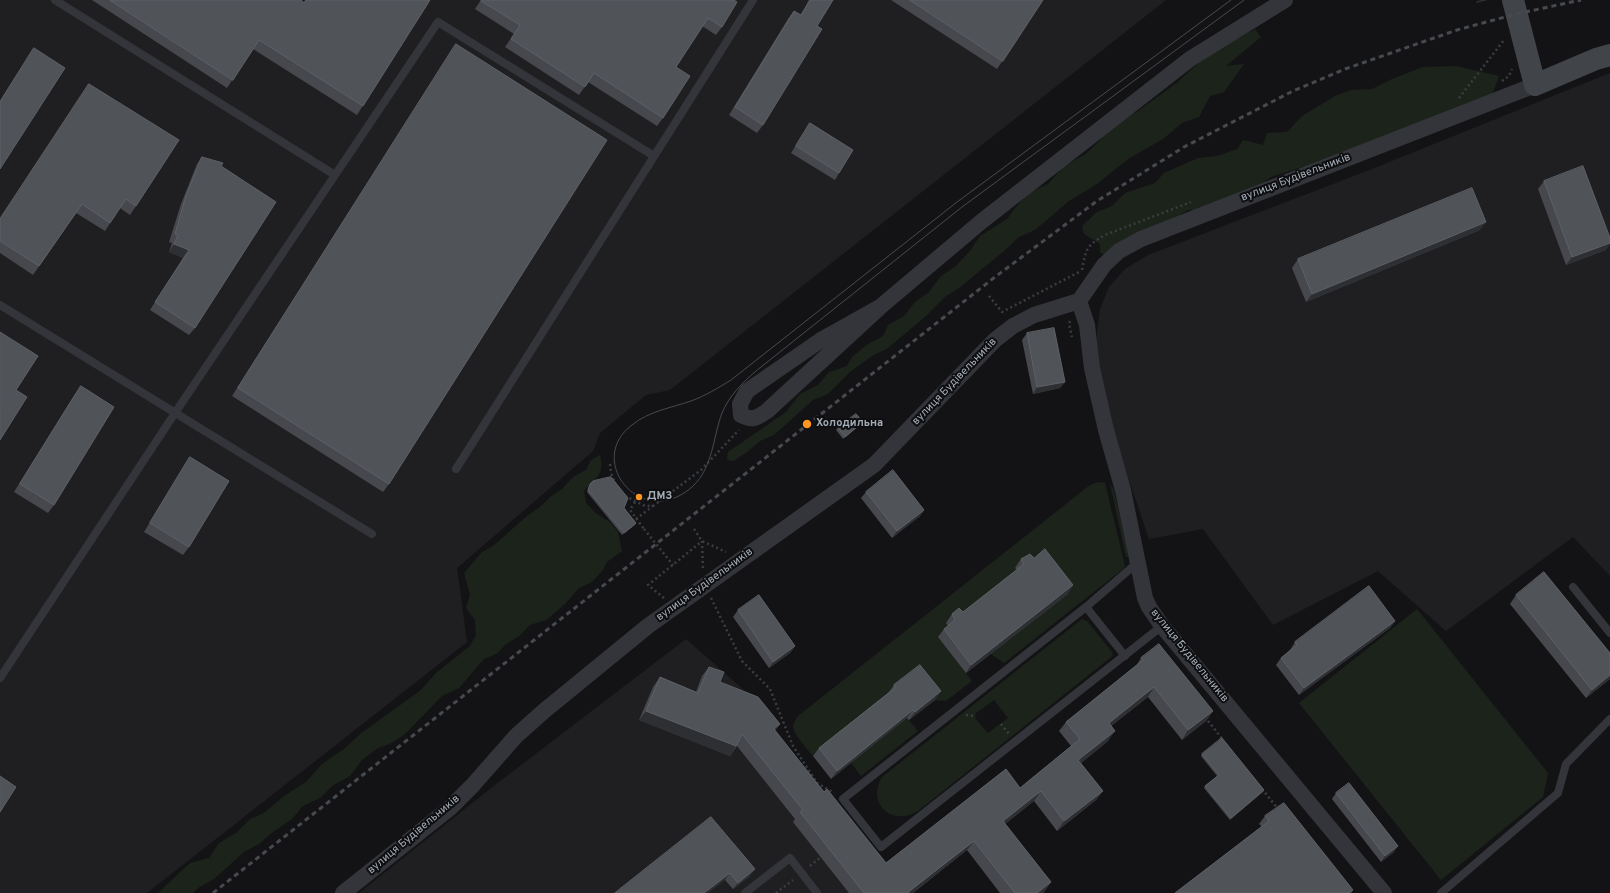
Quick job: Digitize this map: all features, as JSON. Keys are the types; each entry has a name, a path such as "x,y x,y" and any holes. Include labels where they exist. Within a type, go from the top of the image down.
{"street":[{"path":"880,307 821,340 748,391 740,404 741,416 748,419 756,419 767,411 880,307 982,221 1190,59 1285,0"},
{"path":"1513,0 1535,85"},
{"name":"вулиця Будівельників","path":"343,893 450,808 472,786 516,736 544,711 648,626 874,465 994,340 1013,326 1034,315 1079,301 1104,265 1119,251 1141,240 1535,85 1596,59 1610,55"},
{"name":"вулиця Будівельників","path":"1079,301 1087,325 1092,368 1106,430 1123,490 1145,598 1149,607 1162,626 1384,893"}],"lane":[{"path":"54,0 336,175"},
{"path":"456,469 753,0"},
{"path":"0,678 175,413 438,22 654,156"},
{"path":"0,305 372,534"},
{"path":"1138,563 1086,607 843,799 881,847 1162,626"},
{"path":"1573,587 1610,633"},
{"path":"1086,607 1125,656"},
{"path":"1441,893 1558,793 1566,764 1610,719"},
{"path":"745,893 790,858 814,892"}],"path":[{"path":"1459,98 1507,36 1509,42"},
{"path":"1496,84 1509,76 1513,65"},
{"path":"1452,101 1465,96"},
{"path":"1081,270 1086,251 1092,242 1105,235 1193,201"},
{"path":"989,296 1002,312"},
{"path":"628,525 701,470 748,419"},
{"path":"610,464 611,473 617,485"},
{"path":"622,493 635,502 645,506 653,506"},
{"path":"635,502 630,510 673,565"},
{"path":"694,529 702,541 704,586 742,661 770,689 793,746 817,783 843,799"},
{"path":"702,541 741,559"},
{"path":"675,607 648,585 702,541"},
{"path":"810,866 821,857"}],"shaded area":[{"path":"0,0 1166,0 670,390 646,395 600,433 593,451 457,568 467,642 147,893 0,893"},
{"path":"1255,29 1261,37 1226,66 1244,64 1224,92 1210,96 1199,117 1182,123 1163,139 1128,159 1097,184 1069,201 1035,230 1019,237 959,288 946,296 926,316 888,348 872,356 850,372 828,394 813,400 774,435 760,441 746,453 733,461 727,460 728,452 786,412 800,394 818,385 829,372 847,366 852,357 868,344 883,336 888,325 904,316 915,302 929,292 941,276 956,266 970,251 980,236 1007,219 1030,192 1048,184 1064,166 1086,154 1117,123 1138,111 1178,82 1197,64 1224,46"},
{"path":"1456,66 1499,76 1492,95 1367,144 1344,151 1313,166 1302,167 1271,177 1251,191 1195,211 1188,210 1174,219 1104,255 1100,252 1100,244 1084,234 1082,226 1097,212 1112,206 1125,193 1155,183 1164,173 1198,158 1217,156 1237,149 1243,140 1263,145 1267,133 1287,132 1302,116 1335,96 1351,90 1372,89 1392,79 1423,67"},
{"path":"1610,73 1610,576 1573,537 1446,631 1378,571 1273,625 1203,529 1149,539 1109,421 1097,362 1097,333 1100,309 1109,287 1125,269 1148,255 1367,171"},
{"path":"600,455 600,472 596,479 584,491 586,503 597,514 610,522 618,532 622,551 607,562 603,570 592,582 579,588 565,604 546,620 530,625 519,636 505,645 498,653 484,659 459,688 442,696 405,734 392,743 378,748 362,760 350,776 332,786 320,798 303,806 292,819 259,844 244,852 214,879 198,888 193,893 158,893 190,863 209,858 219,843 236,833 250,819 264,813 284,796 306,782 322,764 344,749 360,734 421,690 436,673 470,646 476,635 475,620 466,608 470,595 464,573 482,552 493,546 550,497 561,490 573,477 586,470 591,460"},
{"path":"1098,482 1105,483 1125,566 1123,569 1004,663 991,654 966,673 972,681 946,701 935,700 915,673 890,696 813,756 794,730 793,727 798,716 1090,485"},
{"path":"1110,484 1114,490 1127,546 1128,557 1126,557"},
{"path":"1417,609 1548,773 1543,797 1441,880 1299,703"},
{"path":"1082,619 1087,621 1112,652 1113,655 1110,658 918,811 908,815 899,816 884,810 877,796 878,787 882,777","holes":["994,700 1008,718 988,733 975,718 976,713"]},
{"path":"686,639 744,690 735,698 894,893 359,893 495,785"},
{"path":"907,718 918,731 861,776 851,763"}],"building":[{"path":"110,0 301,0 304,3 306,0 430,0 363,106 259,40 233,80"},
{"path":"734,0 737,2 722,27 708,18 676,67 690,76 663,118 594,73 585,87 511,39 520,25 481,1"},
{"path":"810,0 833,0 817,26 822,29 763,125 735,107 794,11 801,15"},
{"path":"910,0 1043,0 1003,61"},
{"path":"456,44 607,140 389,484 238,388"},
{"path":"34,48 65,68 0,169 0,102"},
{"path":"89,84 179,140 136,206 126,199 110,223 82,204 39,266 0,241 0,219"},
{"path":"810,123 853,150 839,173 796,146"},
{"path":"202,157 223,163 221,166 276,202 195,328 155,302 189,250 174,244 178,235 175,234 186,196"},
{"path":"1583,166 1610,238 1610,243 1572,257 1544,181"},
{"path":"1472,188 1486,222 1312,294 1298,259"},
{"path":"1054,328 1065,382 1037,387 1027,333"},
{"path":"0,332 38,356 16,390 27,397 0,440"},
{"path":"81,386 114,407 54,505 20,484"},
{"path":"856,414 863,422 845,437 838,428"},
{"path":"190,457 229,481 189,547 150,523"},
{"path":"893,470 924,510 897,531 866,492"},
{"path":"611,477 628,498 624,508 636,523 624,533 588,490 593,481"},
{"path":"1045,549 1073,585 971,665 944,629 955,620 952,614 959,608 963,612 1024,564 1021,559 1030,554 1034,558"},
{"path":"1544,572 1610,653 1610,675 1592,690 1516,595"},
{"path":"1369,586 1395,621 1304,688 1281,658 1297,645 1295,642"},
{"path":"759,595 795,646 773,662 738,610"},
{"path":"1159,644 1213,711 1188,730 1154,687 1109,723 1115,731 1078,760 1103,791 1064,821 1041,791 1003,821 1051,882 1037,893 1015,893 974,841 908,892 909,893 864,893 800,812 803,810 742,734 736,746 646,711 660,677 698,693 709,667 724,672 720,682 758,697 780,724 774,729 824,792 827,789 886,863 1006,769 1020,788 1080,739 1066,722 1143,660 1141,658"},
{"path":"920,665 941,691 915,712 913,710 837,771 819,748 895,688 894,685"},
{"path":"1222,738 1264,790 1231,818 1205,786 1219,775 1202,754"},
{"path":"0,776 16,787 0,812"},
{"path":"1349,783 1398,846 1385,856 1336,793"},
{"path":"1284,803 1353,890 1348,893 1175,893 1269,821 1265,816"},
{"path":"711,817 755,869 738,883 730,873 704,893 615,893"}],"tram line":[{"path":"1231,0 957,202 731,380 701,397 660,410 646,416 632,425 619,440 614,456 617,472 626,486 639,496 656,501 674,498 693,486 700,478 709,461 719,422 728,401 736,390 756,371 962,207 1244,0"}],"railway":[{"path":"213,893 995,277 1097,201 1184,147 1293,91 1345,69 1457,30 1516,14 1581,0"}],"place":[{"name":"Холодильна","path":"807,424"},
{"name":"ДМЗ","path":"639,497"}]}
